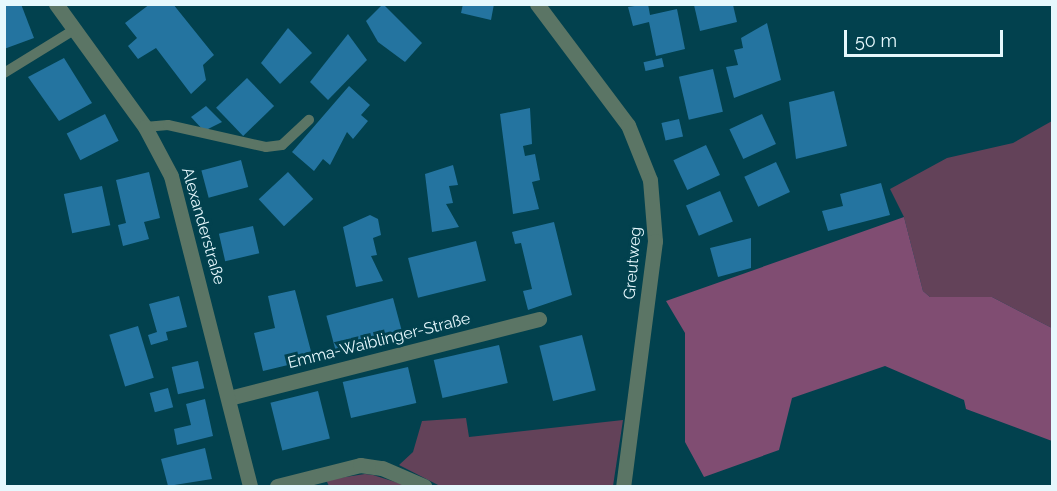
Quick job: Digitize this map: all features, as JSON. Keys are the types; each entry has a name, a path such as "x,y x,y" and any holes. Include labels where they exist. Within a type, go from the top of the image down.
{"street":[{"name":"Alexanderstraße","path":"56,4 145,127 180,199 250,486"},
{"name":"Greutweg","path":"537,4 628,125 642,151 652,191 655,241 623,486"},
{"name":"Emma-Waiblinger-Straße","path":"229,398 539,319"},
{"path":"277,486 360,465 382,468 424,486"}],"lane":[{"path":"4,73 74,30"},
{"path":"145,127 168,125 270,147 285,143 309,120"}],"shaded area":[{"path":"1052,121 1052,328 992,297 930,297 923,291 904,217 890,189 947,158 1013,143"},
{"path":"904,217 923,291 930,297 992,297 1052,328 1052,441 966,409 964,400 885,366 792,398 779,450 704,477 685,442 685,333 666,301"},
{"path":"466,418 469,437 623,420 613,486 440,486 399,465 413,452 422,421"},
{"path":"365,474 408,486 329,486 326,480"}],"building":[{"path":"4,4 21,4 34,38 4,49"},
{"path":"150,4 173,4 214,55 203,65 206,80 191,94 156,48 138,59 128,46 137,38 125,23"},
{"path":"383,4 422,43 405,62 378,42 366,21"},
{"path":"463,4 494,4 491,20 461,13"},
{"path":"648,4 650,15 677,9 685,49 656,56 649,22 633,26 628,7"},
{"path":"694,5 733,5 737,22 700,31"},
{"path":"767,23 781,80 734,98 726,67 738,65 734,50 743,48 741,38"},
{"path":"288,28 312,53 280,84 261,63"},
{"path":"348,34 367,60 328,100 310,82"},
{"path":"64,58 92,103 59,121 28,77"},
{"path":"662,58 664,67 646,71 643,62"},
{"path":"713,69 723,112 689,120 679,77"},
{"path":"247,78 274,106 243,136 216,108"},
{"path":"349,86 370,105 361,115 368,121 353,139 347,132 330,165 323,159 314,171 292,152"},
{"path":"834,91 847,146 796,159 789,102"},
{"path":"206,106 222,122 204,131 191,117"},
{"path":"530,108 532,144 523,146 525,156 535,154 540,180 532,182 539,209 513,214 500,114"},
{"path":"105,114 119,141 80,160 67,134"},
{"path":"762,114 776,144 743,159 729,129"},
{"path":"679,119 683,137 666,141 661,123"},
{"path":"706,145 720,175 687,190 673,160"},
{"path":"241,160 248,187 209,198 201,171"},
{"path":"776,162 790,192 758,207 744,177"},
{"path":"453,165 458,185 449,186 453,203 446,204 459,227 432,232 425,174"},
{"path":"149,172 160,218 144,222 149,239 123,246 118,225 126,223 116,180"},
{"path":"288,172 313,199 284,226 259,199"},
{"path":"881,183 890,215 828,231 822,211 843,206 840,194"},
{"path":"102,186 110,225 72,233 64,194"},
{"path":"720,191 733,221 699,236 686,205"},
{"path":"370,215 378,219 381,235 373,238 377,255 371,256 383,281 356,287 343,227"},
{"path":"554,222 572,295 528,310 523,291 532,289 521,243 515,244 512,232"},
{"path":"253,226 259,253 225,261 219,234"},
{"path":"751,238 751,268 718,277 710,248"},
{"path":"476,241 486,281 418,298 408,258"},
{"path":"295,290 313,359 263,371 254,333 275,328 268,296"},
{"path":"179,296 187,327 166,332 168,340 151,345 148,335 157,332 149,304"},
{"path":"393,298 403,336 336,354 326,316"},
{"path":"138,326 154,378 125,386 109,335"},
{"path":"582,335 596,390 553,401 539,346"},
{"path":"499,345 508,383 442,398 434,360"},
{"path":"198,361 204,388 178,394 172,367"},
{"path":"408,367 416,403 351,418 343,382"},
{"path":"168,388 173,407 155,412 150,393"},
{"path":"318,391 330,439 282,450 270,403"},
{"path":"205,399 213,436 177,445 174,429 191,425 186,404"},
{"path":"205,448 212,479 168,486 161,459"}]}
